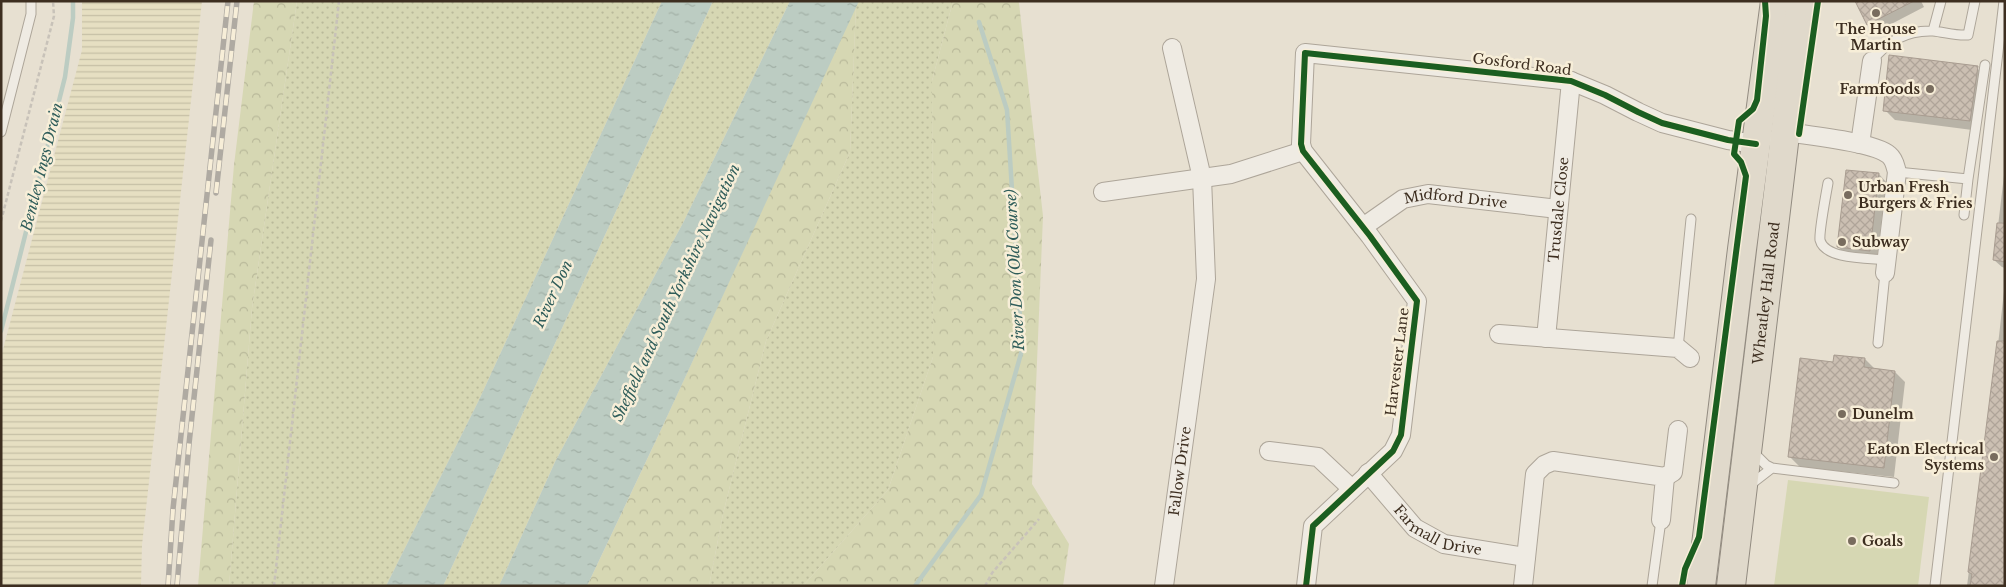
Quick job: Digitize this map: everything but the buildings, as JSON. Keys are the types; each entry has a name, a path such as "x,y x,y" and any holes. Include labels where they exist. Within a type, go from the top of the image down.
{"highway":[{"name":"Wheatley Hall Road","path":"1701,586 1775,1"},
{"name":"Wheatley Hall Road","path":"1755,156 1780,99 1794,12 1800,1"},
{"name":"Wheatley Hall Road","path":"1731,586 1800,1"}],"street":[{"name":"Fallow Drive","path":"1164,586 1206,279 1202,178 1172,48"},
{"name":"Gosford Road","path":"1303,151 1301,144 1305,53 1570,81 1605,95 1662,123 1728,140 1755,156"},
{"path":"1860,144 1872,61"},
{"name":"Trusdale Close","path":"1546,338 1570,81"},
{"path":"1755,156 1766,150 1786,132 1860,144 1888,154 1895,162 1897,172 1886,266"},
{"path":"1103,192 1231,174 1303,151"},
{"name":"Harvester Lane","path":"1303,151 1363,227 1417,302 1401,435 1393,451 1351,488 1313,526 1306,586"},
{"name":"Midford Drive","path":"1363,227 1403,199 1428,194 1558,209"},
{"path":"1499,334 1684,353"},
{"path":"1524,586 1536,474 1553,461 1665,477 1673,472 1678,430"},
{"path":"1269,451 1318,457 1351,488"},
{"name":"Farmall Drive","path":"1368,473 1415,528 1444,544 1526,557"},
{"path":"1661,520 1665,477"}],"lane":[{"path":"1,132 31,14 31,1"},
{"path":"1933,32 1941,1"},
{"path":"1872,61 1892,40 1908,34 1933,32 1968,35 1975,1"},
{"path":"1936,586 2004,1"},
{"path":"1964,214 1985,65"},
{"path":"1897,172 1968,180"},
{"path":"1828,183 1820,240 1825,250 1834,254 1886,266 1878,343"},
{"path":"1684,353 1692,219"},
{"path":"1748,447 1766,466 1772,468 1894,483"},
{"path":"1742,496 1753,482 1772,468"},
{"path":"1652,586 1661,520"}],"path":[{"path":"1,221 54,16 54,1"},
{"path":"274,586 339,1"},
{"path":"985,586 992,573 1039,519"}],"shaded area":[{"path":"82,1 202,1 142,545 141,586 1,586 1,357 82,50"}],"green space":[{"path":"254,1 297,1 252,308 229,586 198,586 234,165"},
{"path":"297,1 662,1 479,400 386,586 229,586 252,308"},
{"path":"713,1 790,1 684,221 555,462 499,586 443,586"},
{"path":"859,1 953,1 932,81 933,357 888,490 803,586 709,586 723,514 766,341 850,152 856,5"},
{"path":"953,1 1018,1 1019,3 1043,216 1032,484 1069,544 1063,586 803,586 888,490 933,357 932,81"},
{"path":"856,5 850,152 766,341 723,514 709,586 587,586 659,434"},
{"name":"Goals","path":"1788,480 1929,497 1918,586 1774,586"}],"water":[{"name":"River Don","path":"662,1 713,1 443,586 386,586 479,400"},
{"name":"Sheffield and South Yorkshire Navigation","path":"790,1 859,1 587,586 499,586 555,462 684,221"}],"waterway":[{"name":"Bentley Ings Drain","path":"1,331 65,77 73,18 73,1"},
{"name":"River Don (Old Course)","path":"915,586 981,495 1022,350 1007,110 979,22"}],"railway":[{"path":"168,586 173,509 228,1"},
{"path":"216,193 237,1"},
{"path":"177,586 189,444 211,240"}],"cycle path":[{"path":"1682,586 1685,569 1699,537 1746,176 1741,162 1734,154 1739,121 1753,109 1757,100 1766,16 1765,1"},
{"path":"1799,134 1818,1"},
{"path":"1306,586 1313,526 1393,451 1401,435 1417,301 1370,236 1303,151 1301,144 1305,53 1571,81 1605,95 1662,123 1728,140 1756,144"}],"place":[{"name":"The House Martin","path":"1876,13"},
{"name":"Farmfoods","path":"1930,89"},
{"name":"Urban Fresh Burgers & Fries","path":"1848,195"},
{"name":"Subway","path":"1842,242"},
{"name":"Dunelm","path":"1842,414"},
{"name":"Eaton Electrical Systems","path":"1994,457"},
{"name":"Goals","path":"1852,541"}]}
